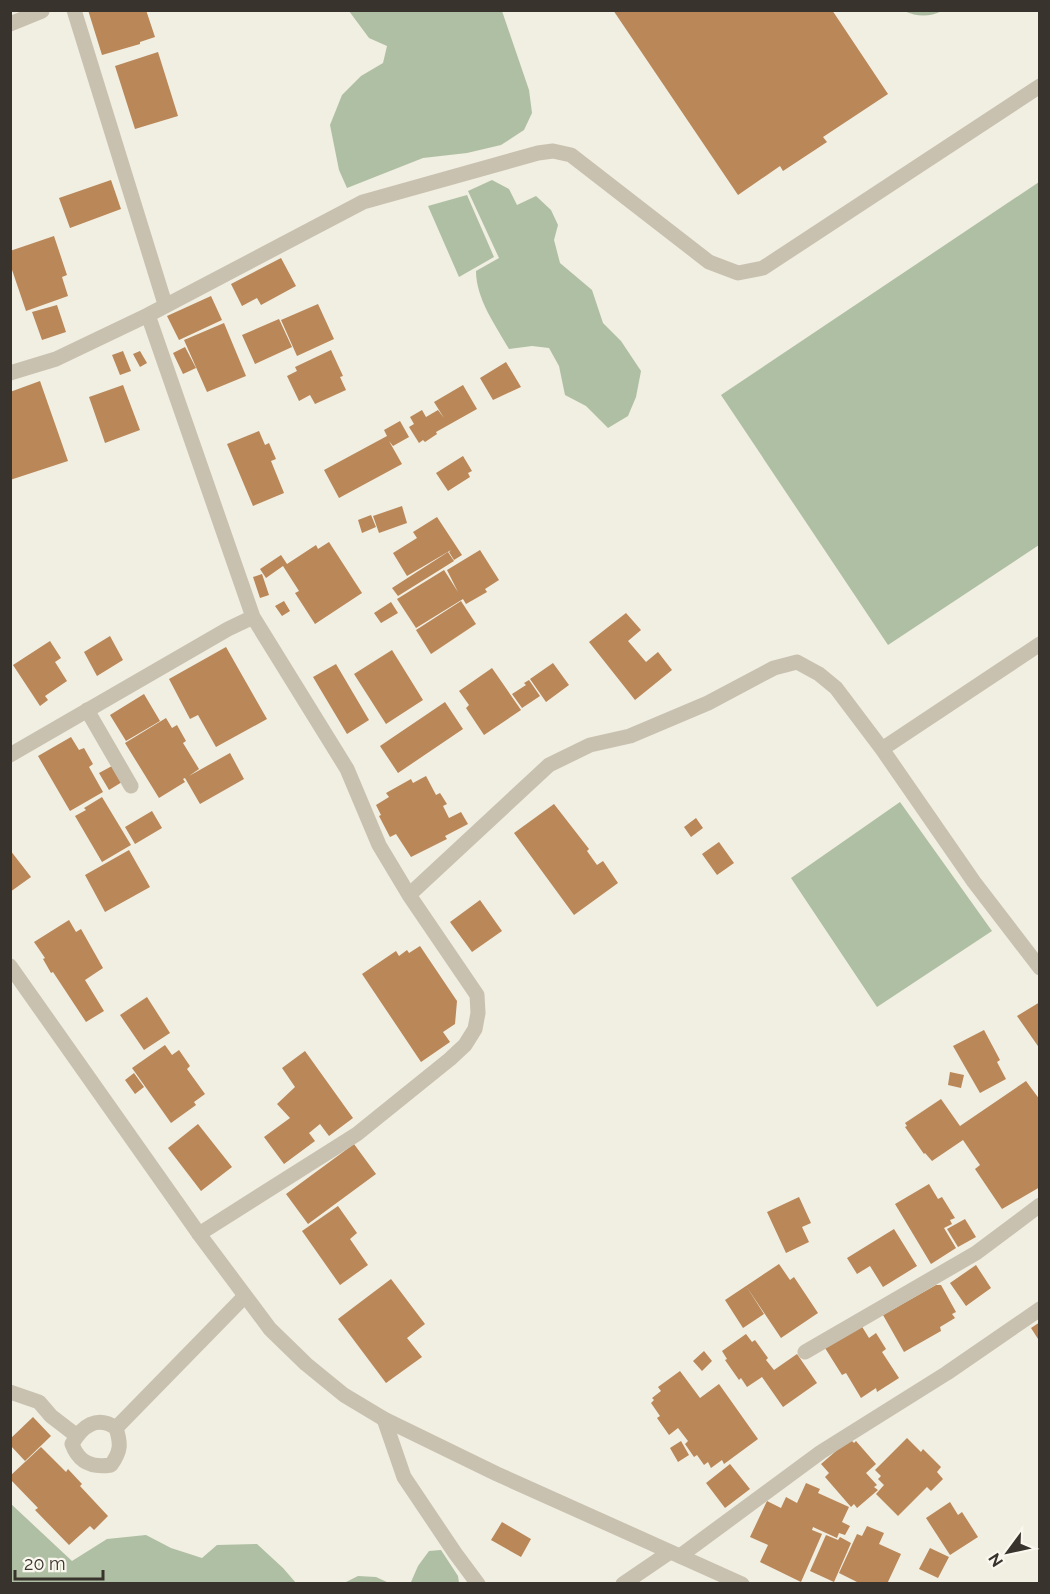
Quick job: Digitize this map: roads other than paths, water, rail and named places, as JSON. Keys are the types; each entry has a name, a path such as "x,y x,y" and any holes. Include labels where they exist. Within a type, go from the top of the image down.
{"street":[{"path":"74,10 165,304"},
{"path":"10,24 42,11"},
{"path":"10,373 56,359 148,315 165,304 363,202 538,153 554,151 571,155 710,262 738,273 763,268 1040,86"},
{"path":"148,315 253,617 347,770 379,845 409,895 477,994 478,1013 475,1029 450,1059 357,1134 199,1234"},
{"path":"10,755 228,628 253,617"},
{"path":"882,749 1040,644"},
{"path":"409,895 549,765 590,745 630,736 708,703 774,668 797,662 819,674 836,688 882,749 974,882 1040,968"},
{"path":"87,710 131,786"},
{"path":"10,966 245,1296 270,1329 306,1364 344,1395 384,1419 497,1474 742,1584"},
{"path":"805,1352 976,1252 1040,1205"},
{"path":"116,1428 245,1296"},
{"path":"623,1584 675,1554 821,1452 947,1373 1040,1309"},
{"path":"10,1392 39,1402 66,1430 77,1436"},
{"path":"384,1419 404,1478 478,1584"},
{"path":"101,1421 116,1428 121,1444 118,1455 111,1465 100,1467 89,1465 76,1456 72,1444 79,1432 91,1423 101,1421"}]}
